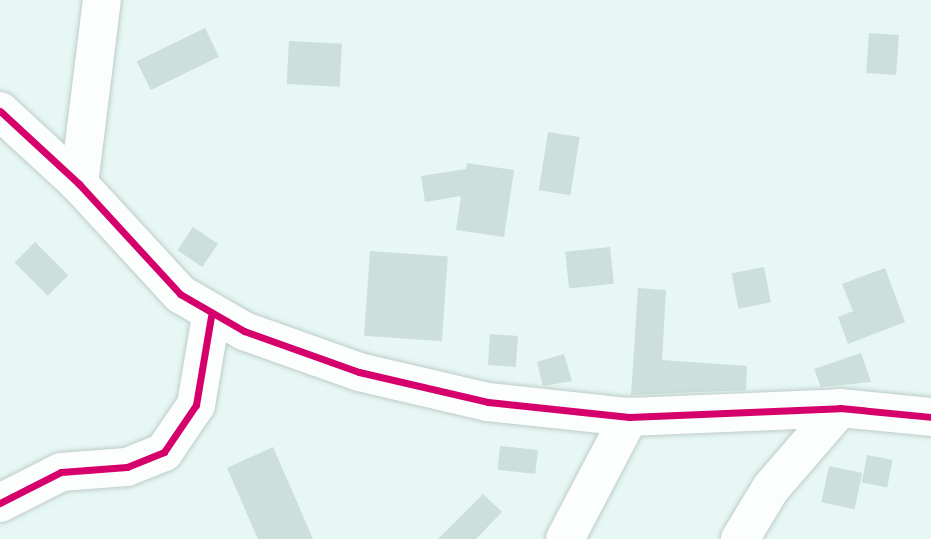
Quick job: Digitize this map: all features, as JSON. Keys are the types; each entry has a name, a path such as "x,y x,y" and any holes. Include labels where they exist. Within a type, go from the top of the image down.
{"street":[{"path":"79,184 102,0"},
{"path":"0,111 79,184 180,294 211,316 372,375 488,402 629,417 840,408 931,417"},
{"path":"0,503 61,472 127,467 164,452 197,405 211,316"},
{"path":"740,539 771,488 840,408"},
{"path":"565,539 629,417"}],"building":[{"path":"205,28 219,57 151,90 137,61"},
{"path":"869,33 899,35 896,75 866,73"},
{"path":"289,41 342,44 340,87 287,84"},
{"path":"548,132 580,137 570,195 539,190"},
{"path":"467,163 514,170 504,237 456,230 461,196 425,202 421,176 466,169"},
{"path":"193,227 218,244 202,267 177,250"},
{"path":"35,242 68,275 48,296 14,263"},
{"path":"610,247 614,284 569,289 565,252"},
{"path":"370,251 448,256 442,341 364,336"},
{"path":"764,267 771,302 738,309 732,273"},
{"path":"885,268 905,322 848,344 838,317 853,311 842,284"},
{"path":"638,288 666,290 662,360 747,366 746,390 631,395"},
{"path":"490,334 518,336 516,367 488,365"},
{"path":"861,353 871,382 821,387 814,369"},
{"path":"564,354 572,381 543,386 537,362"},
{"path":"500,446 538,450 535,474 497,470"},
{"path":"273,447 313,539 258,539 227,468"},
{"path":"867,455 893,460 887,487 862,482"},
{"path":"829,466 862,473 855,509 821,502"},
{"path":"483,494 502,512 476,539 438,539"}],"cycle path":[{"path":"0,111 79,184 180,294 244,331 359,372 488,402 629,417 840,408 931,417"},
{"path":"0,503 61,472 127,467 164,452 196,405 211,316"}]}
